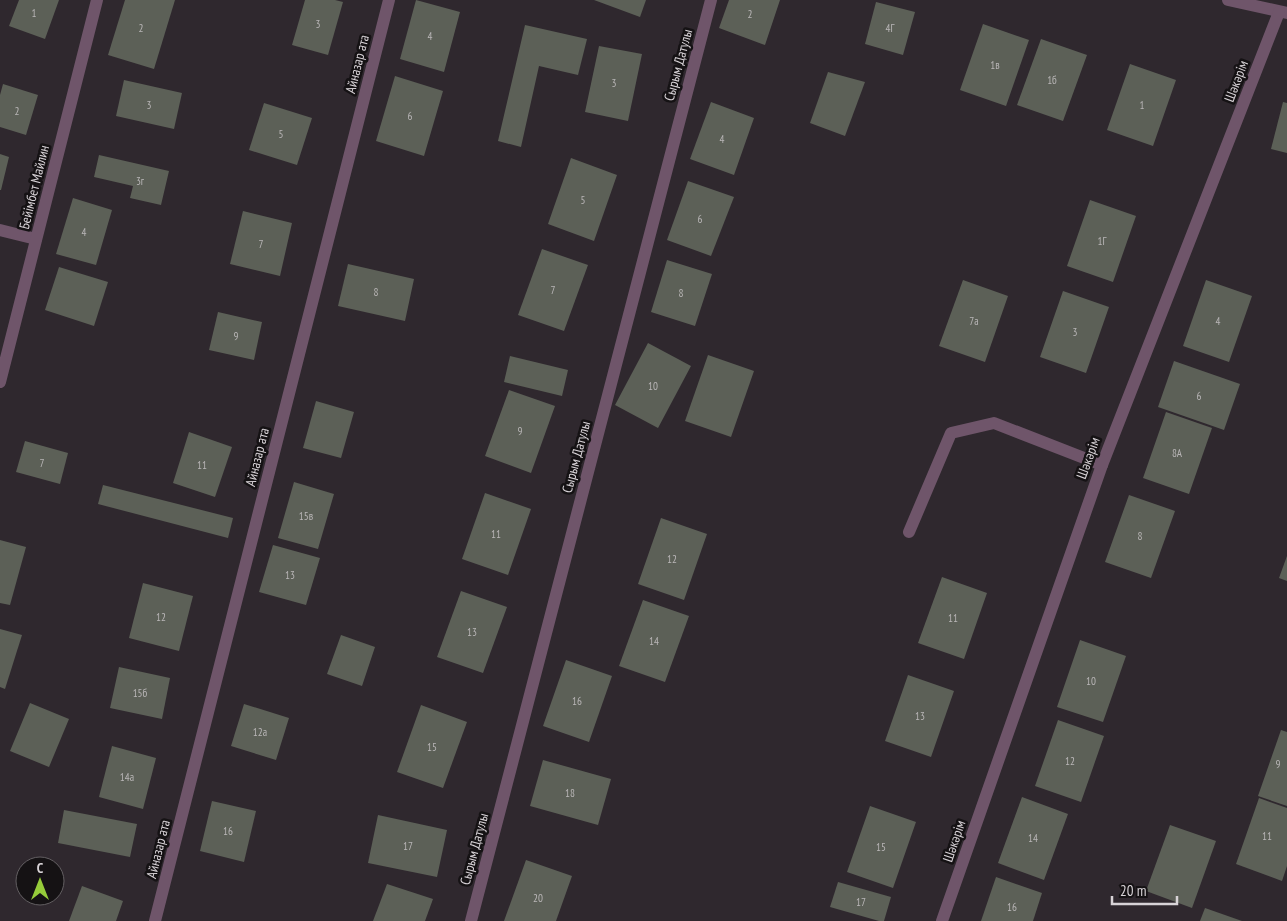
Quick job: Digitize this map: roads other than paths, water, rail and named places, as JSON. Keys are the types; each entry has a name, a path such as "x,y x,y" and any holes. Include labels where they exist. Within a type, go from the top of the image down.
{"street":[{"name":"Бейімбет Майлин","path":"0,382 97,0"},
{"name":"Айназар ата","path":"155,921 389,0"},
{"name":"Сырым Датулы","path":"471,921 711,0"},
{"path":"1228,0 1283,13"},
{"name":"Шәкәрім","path":"942,921 1102,465 1283,13"},
{"path":"0,230 36,239"},
{"path":"909,532 951,433 994,423 1102,465"}]}
